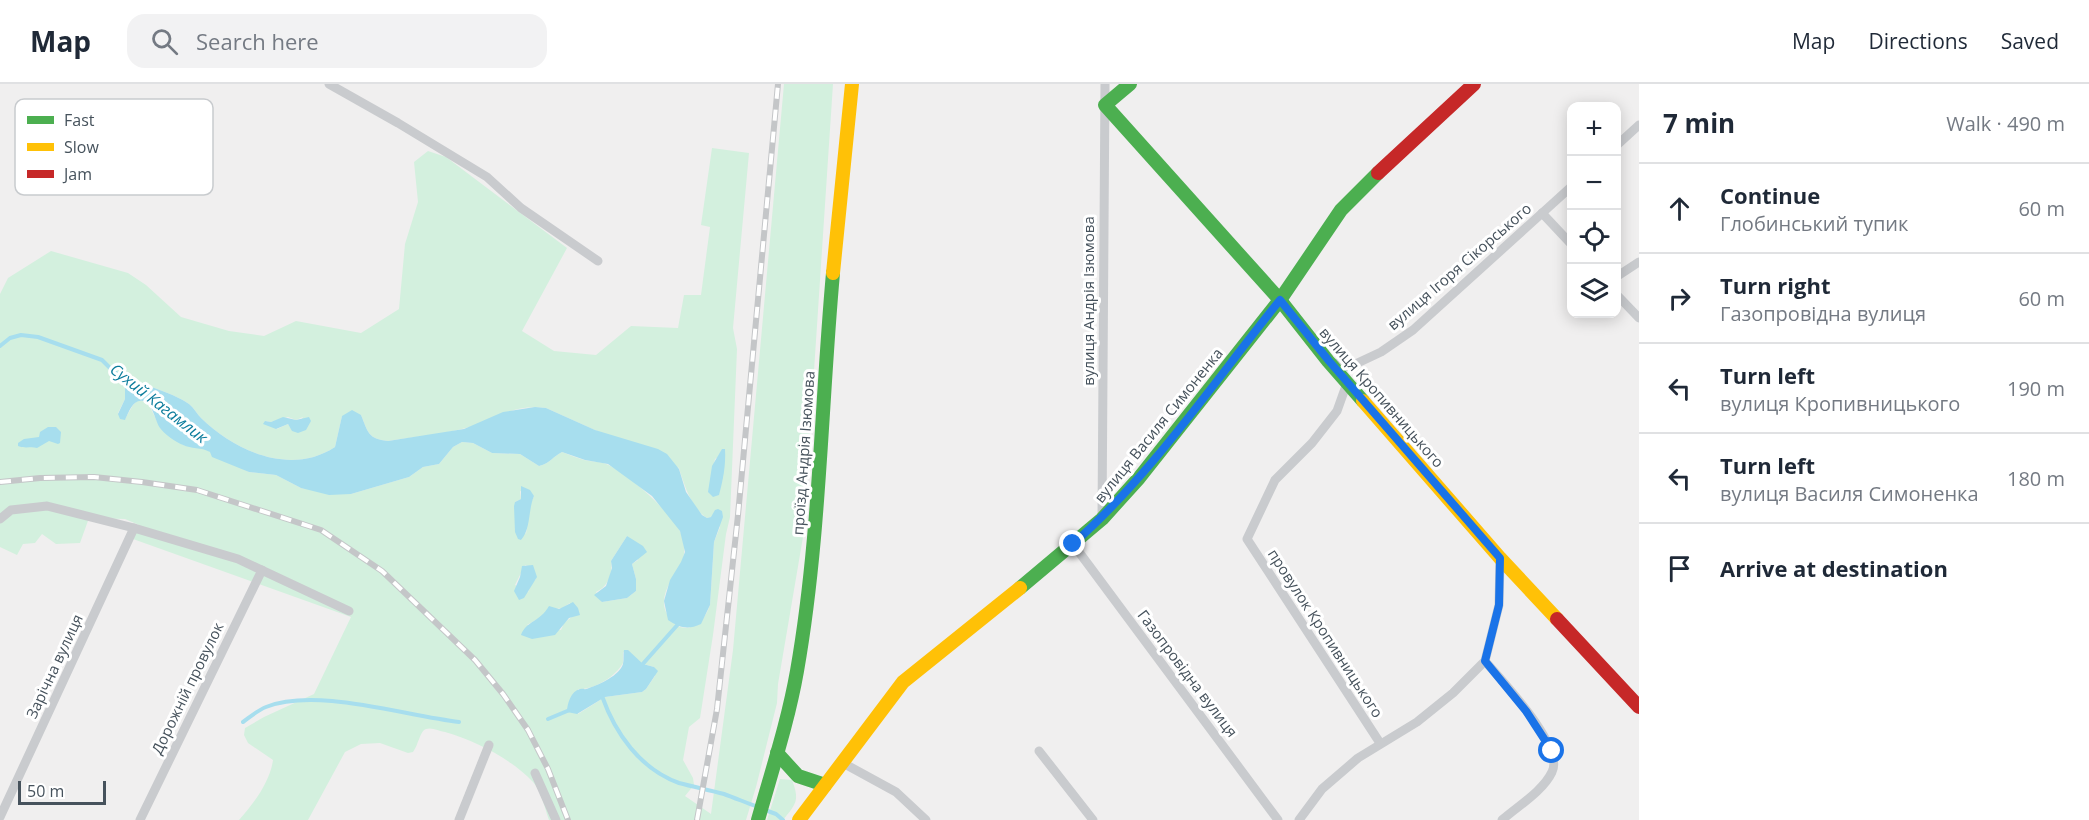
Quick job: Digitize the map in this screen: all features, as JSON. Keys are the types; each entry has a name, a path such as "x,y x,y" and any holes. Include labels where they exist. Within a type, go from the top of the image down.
{"street":[{"path":"329,84 487,177 521,208 598,261"},
{"name":"проїзд Андрія Ізюмова","path":"758,820 787,720 804,618 816,511 830,309 852,84"},
{"name":"вулиця Андрія Ізюмова","path":"1102,519 1105,84"},
{"path":"1105,105 1130,84"},
{"name":"вулиця Василя Симоненка","path":"799,820 903,682 1102,519 1139,478 1280,300 1341,210 1405,146 1474,84"},
{"name":"вулиця Кропивницького","path":"1105,105 1280,300 1347,383 1500,558 1639,707"},
{"path":"1621,142 1639,125"},
{"name":"вулиця Ігоря Сікорського","path":"1329,361 1349,367 1381,352 1413,330 1567,190"},
{"path":"1542,213 1567,240"},
{"path":"1621,274 1639,262"},
{"path":"1621,298 1639,318"},
{"name":"провулок Кропивницького","path":"1347,383 1337,411 1312,442 1275,480 1246,538 1380,743"},
{"path":"0,519 11,510 46,506 134,528 238,559 349,611"},
{"name":"Зарічна вулиця","path":"0,818 134,528"},
{"name":"Газопровідна вулиця","path":"1073,544 1278,820"},
{"path":"1299,820 1322,789 1358,758 1417,722 1453,693 1485,661 1499,605 1500,558"},
{"name":"Дорожній провулок","path":"140,820 262,570"},
{"path":"1485,661 1540,729 1556,762 1552,773 1541,786 1502,820"},
{"path":"459,820 489,745"},
{"path":"1039,751 1093,820"},
{"path":"777,753 798,776 825,784"},
{"path":"843,763 896,792 926,820"},
{"path":"535,773 556,820"}],"green space":[{"path":"784,84 833,84 803,537 778,684 777,703 746,820 549,820 536,785 514,765 480,745 431,728 424,730 413,752 408,753 380,743 361,744 345,752 308,820 239,820 265,784 273,760 248,743 244,735 245,728 314,694 351,617 133,539 139,525 125,519 89,518 80,543 56,544 42,534 35,543 23,544 17,555 0,547 0,294 8,278 51,251 128,273 146,285 181,317 229,331 264,336 296,321 361,333 399,309 405,244 418,202 414,162 428,151 446,157 567,248 522,331 554,351 596,355 631,326 678,328 684,295 701,295 710,227 701,225 712,148 749,153 733,328 737,349 730,517 700,718 689,727 683,760 693,778 694,785 685,796 711,814 733,650","holes":["129,382 142,384 184,401 215,430 247,450 282,460 318,455 335,447 342,416 361,415 370,434 388,441 462,429 522,408 546,408 679,468 686,489 697,509 707,518 711,517 720,527 714,542 710,605 702,620 690,627 677,626 671,620 666,612 664,599 684,555 683,538 680,531 668,514 647,493 624,474 603,463 584,460 562,452 539,466 520,454 492,453 473,443 462,442 453,447 439,464 423,467 409,477 351,494 301,488 276,475 249,472 205,449 183,445 161,429 148,403 137,401 125,419 118,413 125,399","288,417 296,420 303,417 293,431 288,424 277,429 265,421 271,422","725,453 725,457 709,492 715,459","520,491 534,496 529,507 526,534 515,513 515,502 521,499","627,536 638,560 632,564 636,591 627,598 602,602 596,592 607,583 611,561","525,565 536,579 528,592 515,585","570,603 573,616 564,623 561,630 527,625","623,652 643,664 654,667 655,676 642,692 605,697 578,714 578,689 597,685 623,663"]},
{"path":"780,779 792,780 796,793 795,802 783,820 767,820"}],"water":[{"path":"129,382 177,397 189,404 201,418 231,441 247,450 282,460 318,455 335,447 342,416 352,410 361,415 370,434 388,441 464,429 503,412 535,407 546,408 595,430 658,449 667,454 679,469 686,492 702,515 707,518 711,517 715,510 722,511 723,517 714,542 710,605 701,624 696,626 684,627 668,620 664,601 670,580 685,552 680,531 652,496 608,464 585,460 562,452 539,466 520,454 492,453 473,443 462,442 453,447 439,464 423,467 409,477 351,494 329,495 301,488 276,475 249,472 212,457 207,450 180,444 162,430 146,402 137,402 125,420 120,419 118,414 125,399 125,384"},
{"path":"283,417 296,420 309,417 311,421 306,430 298,433 292,431 288,424 276,429 263,424 265,421 271,422"},
{"path":"48,427 56,427 61,432 60,443 49,441 37,448 18,446 18,443 24,439 39,437 40,432"},
{"path":"722,449 725,449 723,478 719,495 713,497 708,492 712,466"},
{"path":"521,486 530,490 534,496 528,525 521,540 515,532 514,506 515,502 521,499"},
{"path":"627,536 643,546 647,552 632,564 636,591 627,598 602,602 594,595 606,586 612,568 611,561"},
{"path":"533,565 537,577 524,598 519,600 514,591 522,566"},
{"path":"573,602 580,615 569,618 555,635 532,639 521,635 523,630 542,615 549,606 559,609"},
{"path":"624,650 628,650 643,664 654,667 658,671 646,689 642,692 605,697 577,714 567,712 574,692 598,685 618,672 623,664"}],"waterway":[{"name":"Сухий Кагамлик","path":"0,346 10,338 21,335 38,337 102,360 133,385"},
{"name":"Сухий Кагамлик","path":"641,666 680,622"},
{"path":"602,696 622,736 652,769 679,783 724,794 758,807"},
{"name":"Сухий Кагамлик","path":"243,722 266,707 310,700 335,701 459,722"},
{"name":"Сухий Кагамлик","path":"548,719 572,709"},
{"path":"765,810 776,814 783,820"}],"railway":[{"path":"697,820 717,709 738,515 778,84"},
{"path":"0,482 40,478 94,477 197,490 321,530 382,571 475,660 528,730 548,769 568,820"}],"traffic: fast":[{"path":"1130,84 1105,105 1280,300 1363,401"},
{"path":"1020,588 1102,519 1139,478 1280,300 1341,210 1378,173"},
{"path":"758,820 789,709 805,622 811,572 833,273"},
{"path":"777,753 798,776 825,785"}],"traffic: slow":[{"path":"833,273 852,84"},
{"path":"1363,401 1500,558 1557,619"},
{"path":"799,820 903,682 1020,588"}],"traffic: jam":[{"path":"1378,173 1474,84"},
{"path":"1557,619 1639,707"}],"route":[{"path":"1073,544 1102,519 1139,478 1280,300 1329,361 1500,558 1499,605 1485,661 1540,729 1552,751"}]}
